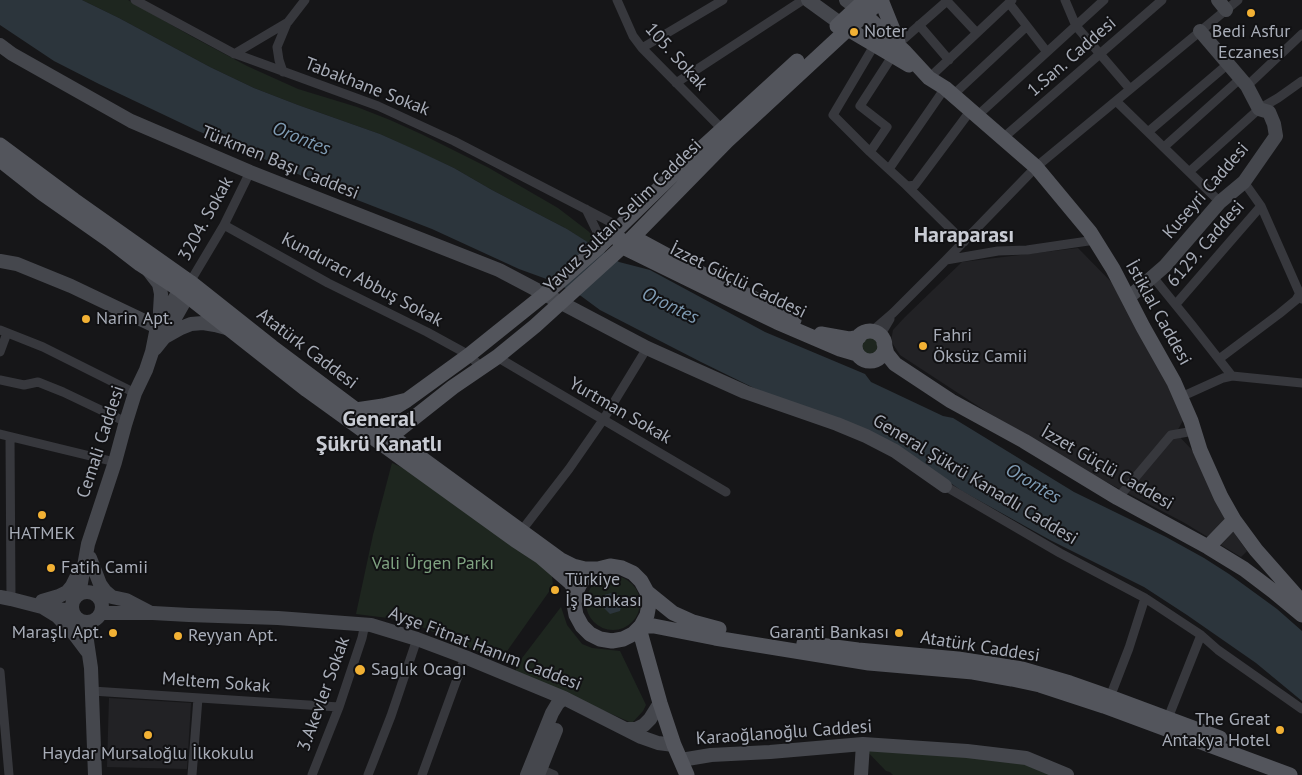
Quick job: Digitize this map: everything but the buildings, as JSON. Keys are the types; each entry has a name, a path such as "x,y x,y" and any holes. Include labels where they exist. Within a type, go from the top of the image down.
{"main road":[{"name":"Yavuz Sultan Selim Caddesi","path":"356,410 407,400 624,246 844,26 858,6 882,0"},
{"path":"882,0 899,50"},
{"name":"İstiklal Caddesi","path":"858,6 899,50 1036,167 1090,232 1113,269 1182,396 1200,450 1221,497 1234,520 1256,550 1302,602"},
{"name":"Yavuz Sultan Selim Caddesi","path":"375,431 390,436 497,357 557,295 601,245 722,129 844,26"},
{"name":"İstiklal Caddesi","path":"844,26 875,44 899,50"},
{"name":"Atatürk Caddesi","path":"0,145 74,200 186,289 230,329 307,390 375,431 515,540 541,557 570,583 576,592"},
{"name":"Atatürk Caddesi","path":"0,160 42,193 147,268 186,289 272,347 356,410 375,431"},
{"path":"620,227 620,243 624,246"},
{"name":"İzzet Güçlü Caddesi","path":"624,246 696,271 753,298 819,333 849,339 873,337 895,364 951,401"},
{"name":"İzzet Güçlü Caddesi","path":"624,246 777,322 840,350 863,358 882,369 951,401 1024,440 1118,498 1244,569 1302,615"},
{"path":"873,337 884,348 881,356 877,359 863,358 855,345 873,337"},
{"path":"375,431 379,417 407,400"},
{"name":"Atatürk Caddesi","path":"390,436 561,560 585,569 598,569 610,566 622,568 633,573 642,581 647,592 662,605 672,613 693,622 770,638 958,659 1032,672 1070,683 1168,718 1275,759 1302,772"},
{"path":"1208,547 1234,520"},
{"path":"598,569 581,582 576,592 574,604 576,615 582,626 590,634 600,639 612,641 623,639 633,634 647,615 649,604 647,592"},
{"path":"640,627 660,703 674,745 687,775"},
{"name":"Atatürk Caddesi","path":"640,627 670,628 715,638 869,663 973,672 1040,685 1104,706 1290,775"},
{"path":"623,639 639,658 655,685"}],"street":[{"name":"Tabakhane Sokak","path":"134,0 234,54 378,106 454,141 620,227"},
{"path":"283,72 277,47 288,22 305,0"},
{"name":"105. Sokak","path":"617,0 633,36 642,48 722,129"},
{"path":"642,48 723,0"},
{"path":"676,83 803,0"},
{"path":"808,0 844,26"},
{"path":"870,152 887,127 860,106 919,25 947,0 977,33"},
{"path":"1065,0 1076,26 1130,89"},
{"path":"906,185 915,185 974,113 1047,52 1104,0"},
{"name":"1.San. Caddesi","path":"1003,138 1162,0"},
{"path":"873,337 893,313 1036,167 1200,31 1222,5 1238,0"},
{"path":"930,78 1010,2 1026,27 1047,52"},
{"path":"234,54 288,22"},
{"path":"919,25 949,60"},
{"path":"889,169 949,92 1026,27"},
{"name":"Kuseyri Caddesi","path":"1128,298 1165,266 1220,202 1244,182 1276,136 1269,112 1259,109 1244,82 1200,31"},
{"path":"1164,147 1302,34"},
{"path":"875,44 833,115 964,242"},
{"name":"Türkmen Başı Caddesi","path":"4,49 131,121 250,172 499,270 557,295"},
{"path":"1148,132 1228,64"},
{"path":"1189,172 1259,109 1302,81"},
{"path":"1116,101 1220,202"},
{"name":"3204. Sokak","path":"186,289 224,225 250,172"},
{"path":"1218,359 1301,296 1261,206 1244,182"},
{"name":"6129. Caddesi","path":"1176,304 1261,206"},
{"path":"586,209 601,245"},
{"name":"Kunduracı Abbuş Sokak","path":"224,225 328,283 470,355 482,368"},
{"path":"946,260 998,251 1027,250 1095,240"},
{"path":"0,261 17,264 71,286 160,330 203,323 230,329"},
{"name":"Cemali Caddesi","path":"147,268 159,284 161,294 160,330"},
{"path":"1153,277 1232,376"},
{"name":"Cemali Caddesi","path":"75,602 135,393 146,370 160,330 186,289"},
{"name":"General Şükrü Kanadlı Caddesi","path":"557,295 647,348 745,392 837,424 895,451 945,486 1060,553 1145,598 1201,635 1218,650 1302,709"},
{"path":"0,352 3,332 43,346 135,393"},
{"path":"522,530 569,469 603,420 647,348"},
{"name":"Yurtman Sokak","path":"497,357 726,492"},
{"path":"1182,396 1232,376 1302,383"},
{"path":"0,380 24,385 38,382 126,422"},
{"path":"1118,498 1171,435 1194,431"},
{"path":"0,434 115,462"},
{"path":"10,437 11,599"},
{"path":"88,552 76,579 67,592 42,604 69,628 89,655"},
{"path":"88,552 100,584 105,591 112,596 126,600 151,612"},
{"name":"Cemali Caddesi","path":"88,552 99,606 91,685"},
{"name":"Ayşe Fitnat Hanım Caddesi","path":"11,599 42,604 75,602 88,592 99,606 189,615 278,618 371,625 417,639 564,698 641,737 658,743 674,745"},
{"path":"1110,697 1129,648 1145,598"},
{"path":"75,602 74,616 82,622 89,655 95,775"},
{"name":"Ayşe Fitnat Hanım Caddesi","path":"82,622 91,622 99,606"},
{"name":"3.Akevler Sokak","path":"312,775 339,707 366,624"},
{"path":"1168,718 1201,635"},
{"path":"368,775 417,639"},
{"path":"422,775 464,657"},
{"path":"0,672 10,775"},
{"name":"Meltem Sokak","path":"91,685 198,698 339,707"},
{"path":"192,775 198,698"},
{"path":"554,775 535,773 561,717 564,698"},
{"path":"628,730 644,725 660,703"},
{"path":"861,775 863,744"},
{"name":"Karaoğlanoğlu Caddesi","path":"681,760 711,754 770,752 863,744 967,751 1026,758 1067,775"}],"shaded area":[{"path":"1078,248 1121,292 1185,417 1176,433 1192,450 1227,521 1247,551 1241,557 1183,522 1068,462 900,355 891,341 893,330 962,262"},
{"name":"Haydar Mursaloğlu İlkokulu","path":"109,698 191,703 187,769 107,767"}],"green space":[{"path":"82,0 128,0 247,66 298,89 357,107 421,134 489,168 558,208 598,241 593,246 567,229 454,168 380,134 254,88"},
{"path":"870,338 876,341 879,347 876,353 870,356 864,353 861,347 864,341"},
{"name":"Vali Ürgen Parkı","path":"392,463 410,471 530,556 552,576 553,586 500,661 415,624 396,619 356,614 373,535"},
{"path":"613,576 623,578 632,584 638,593 640,603 638,613 632,622 623,628 613,630 603,628 594,622 588,613 586,603 588,593 594,584 603,578"},
{"path":"561,607 567,625 582,644 592,648 620,651 646,705 632,723 516,672 516,666"},
{"path":"862,746 1020,761 1056,775 893,775 886,771"}],"water":[{"name":"Orontes","path":"0,0 82,0 254,88 380,134 454,168 567,229 619,262 650,270 765,332 865,374 871,382 943,416 953,418 1074,492 1166,537 1204,558 1277,609 1302,631 1302,701 1256,663 1144,587 1050,540 962,491 927,467 701,362 600,310 581,296 552,281 519,269 432,229 347,196 198,131 99,84 54,61 0,25"},
{"path":"615,592 623,600 620,611 610,614 602,606 604,595"}],"place":[{"name":"Bedi Asfur Eczanesi","path":"1251,13"},
{"name":"Noter","path":"854,32"},
{"name":"Narin Apt.","path":"86,319"},
{"name":"Fahri Öksüz Camii","path":"923,346"},
{"name":"HATMEK","path":"42,515"},
{"name":"Fatih Camii","path":"51,568"},
{"name":"Türkiye İş Bankası","path":"555,590"},
{"name":"Maraşlı Apt.","path":"113,633"},
{"name":"Garanti Bankası","path":"899,633"},
{"name":"Reyyan Apt.","path":"178,636"},
{"name":"Saglık Ocagı","path":"360,670"},
{"name":"The Great Antakya Hotel","path":"1280,730"},
{"name":"Haydar Mursaloğlu İlkokulu","path":"148,735"}],"district":[{"name":"Haraparası","path":"964,236"},
{"name":"General Şükrü Kanatlı","path":"379,432"}]}
